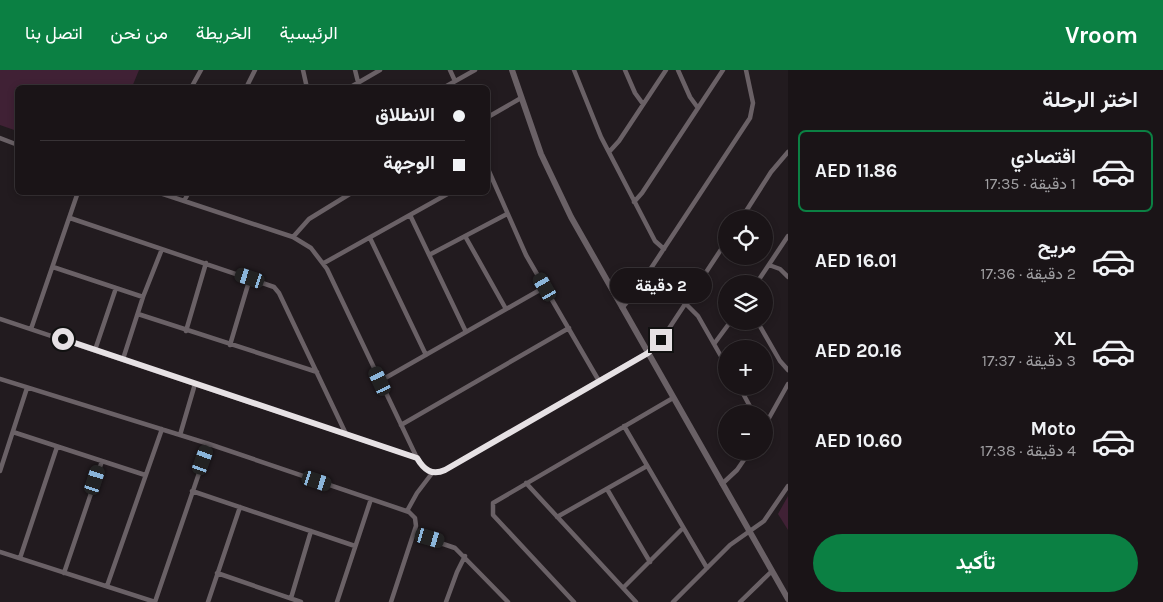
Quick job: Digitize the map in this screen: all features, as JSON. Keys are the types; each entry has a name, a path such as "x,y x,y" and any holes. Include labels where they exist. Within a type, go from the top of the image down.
{"street":[{"path":"193,85 201,70"},
{"path":"248,85 255,70"},
{"path":"302,70 306,85"},
{"path":"355,70 358,82"},
{"path":"354,85 380,70"},
{"path":"450,70 455,81"},
{"path":"448,85 475,70"},
{"path":"512,70 521,98 560,196 788,599"},
{"path":"574,70 609,152 634,202 655,241 664,249"},
{"path":"626,70 635,93 643,104"},
{"path":"609,152 619,141 666,70"},
{"path":"678,70 690,97 698,108"},
{"path":"634,202 642,193 723,70"},
{"path":"622,308 634,294 752,114 753,103 746,70"},
{"path":"490,116 521,98"},
{"path":"0,138 15,144"},
{"path":"747,210 771,172 788,152"},
{"path":"490,176 507,214 545,287 600,380"},
{"path":"31,328 77,195"},
{"path":"166,195 293,238 311,248 324,263 417,458 423,467 433,472 445,470 648,353 664,336 718,254"},
{"path":"184,201 187,195"},
{"path":"293,238 308,219 348,195"},
{"path":"324,263 446,195"},
{"path":"429,255 507,214"},
{"path":"410,215 466,332"},
{"path":"70,218 274,287 279,292 346,434"},
{"path":"465,236 506,309"},
{"path":"773,258 788,236"},
{"path":"370,238 426,355"},
{"path":"123,360 143,296 162,249"},
{"path":"186,331 206,264"},
{"path":"771,265 780,269 788,277"},
{"path":"53,267 143,296"},
{"path":"230,345 250,278"},
{"path":"380,381 545,287"},
{"path":"95,350 116,288"},
{"path":"686,304 696,312 718,351"},
{"path":"138,314 317,372"},
{"path":"0,319 417,458"},
{"path":"401,425 569,328"},
{"path":"714,344 725,330"},
{"path":"762,330 780,361 788,370"},
{"path":"0,379 209,444 407,511 416,520 414,534 391,602"},
{"path":"180,435 195,384"},
{"path":"773,410 788,384"},
{"path":"0,471 27,388"},
{"path":"574,602 492,513 494,502 673,398"},
{"path":"624,426 707,568"},
{"path":"107,586 162,429"},
{"path":"12,432 145,475"},
{"path":"0,552 155,602 209,444"},
{"path":"20,558 57,447"},
{"path":"722,484 738,470 744,460"},
{"path":"64,573 102,461"},
{"path":"557,517 647,466"},
{"path":"407,511 422,485 433,472"},
{"path":"526,483 636,602"},
{"path":"673,602 730,545 768,517 788,486"},
{"path":"607,489 650,562"},
{"path":"192,491 355,546"},
{"path":"337,602 371,499"},
{"path":"208,602 240,507"},
{"path":"623,588 683,528"},
{"path":"291,598 311,531"},
{"path":"414,534 446,543 465,556 508,602"},
{"path":"446,602 456,572 465,556"},
{"path":"740,602 772,571"},
{"path":"217,573 301,602"}],"shaded area":[{"path":"0,70 139,70 133,85 15,85 15,130 0,125"},
{"path":"788,496 788,530 778,514"}],"route":[{"path":"63,339 417,458 425,469 435,473 445,470 648,353 661,340"}]}
